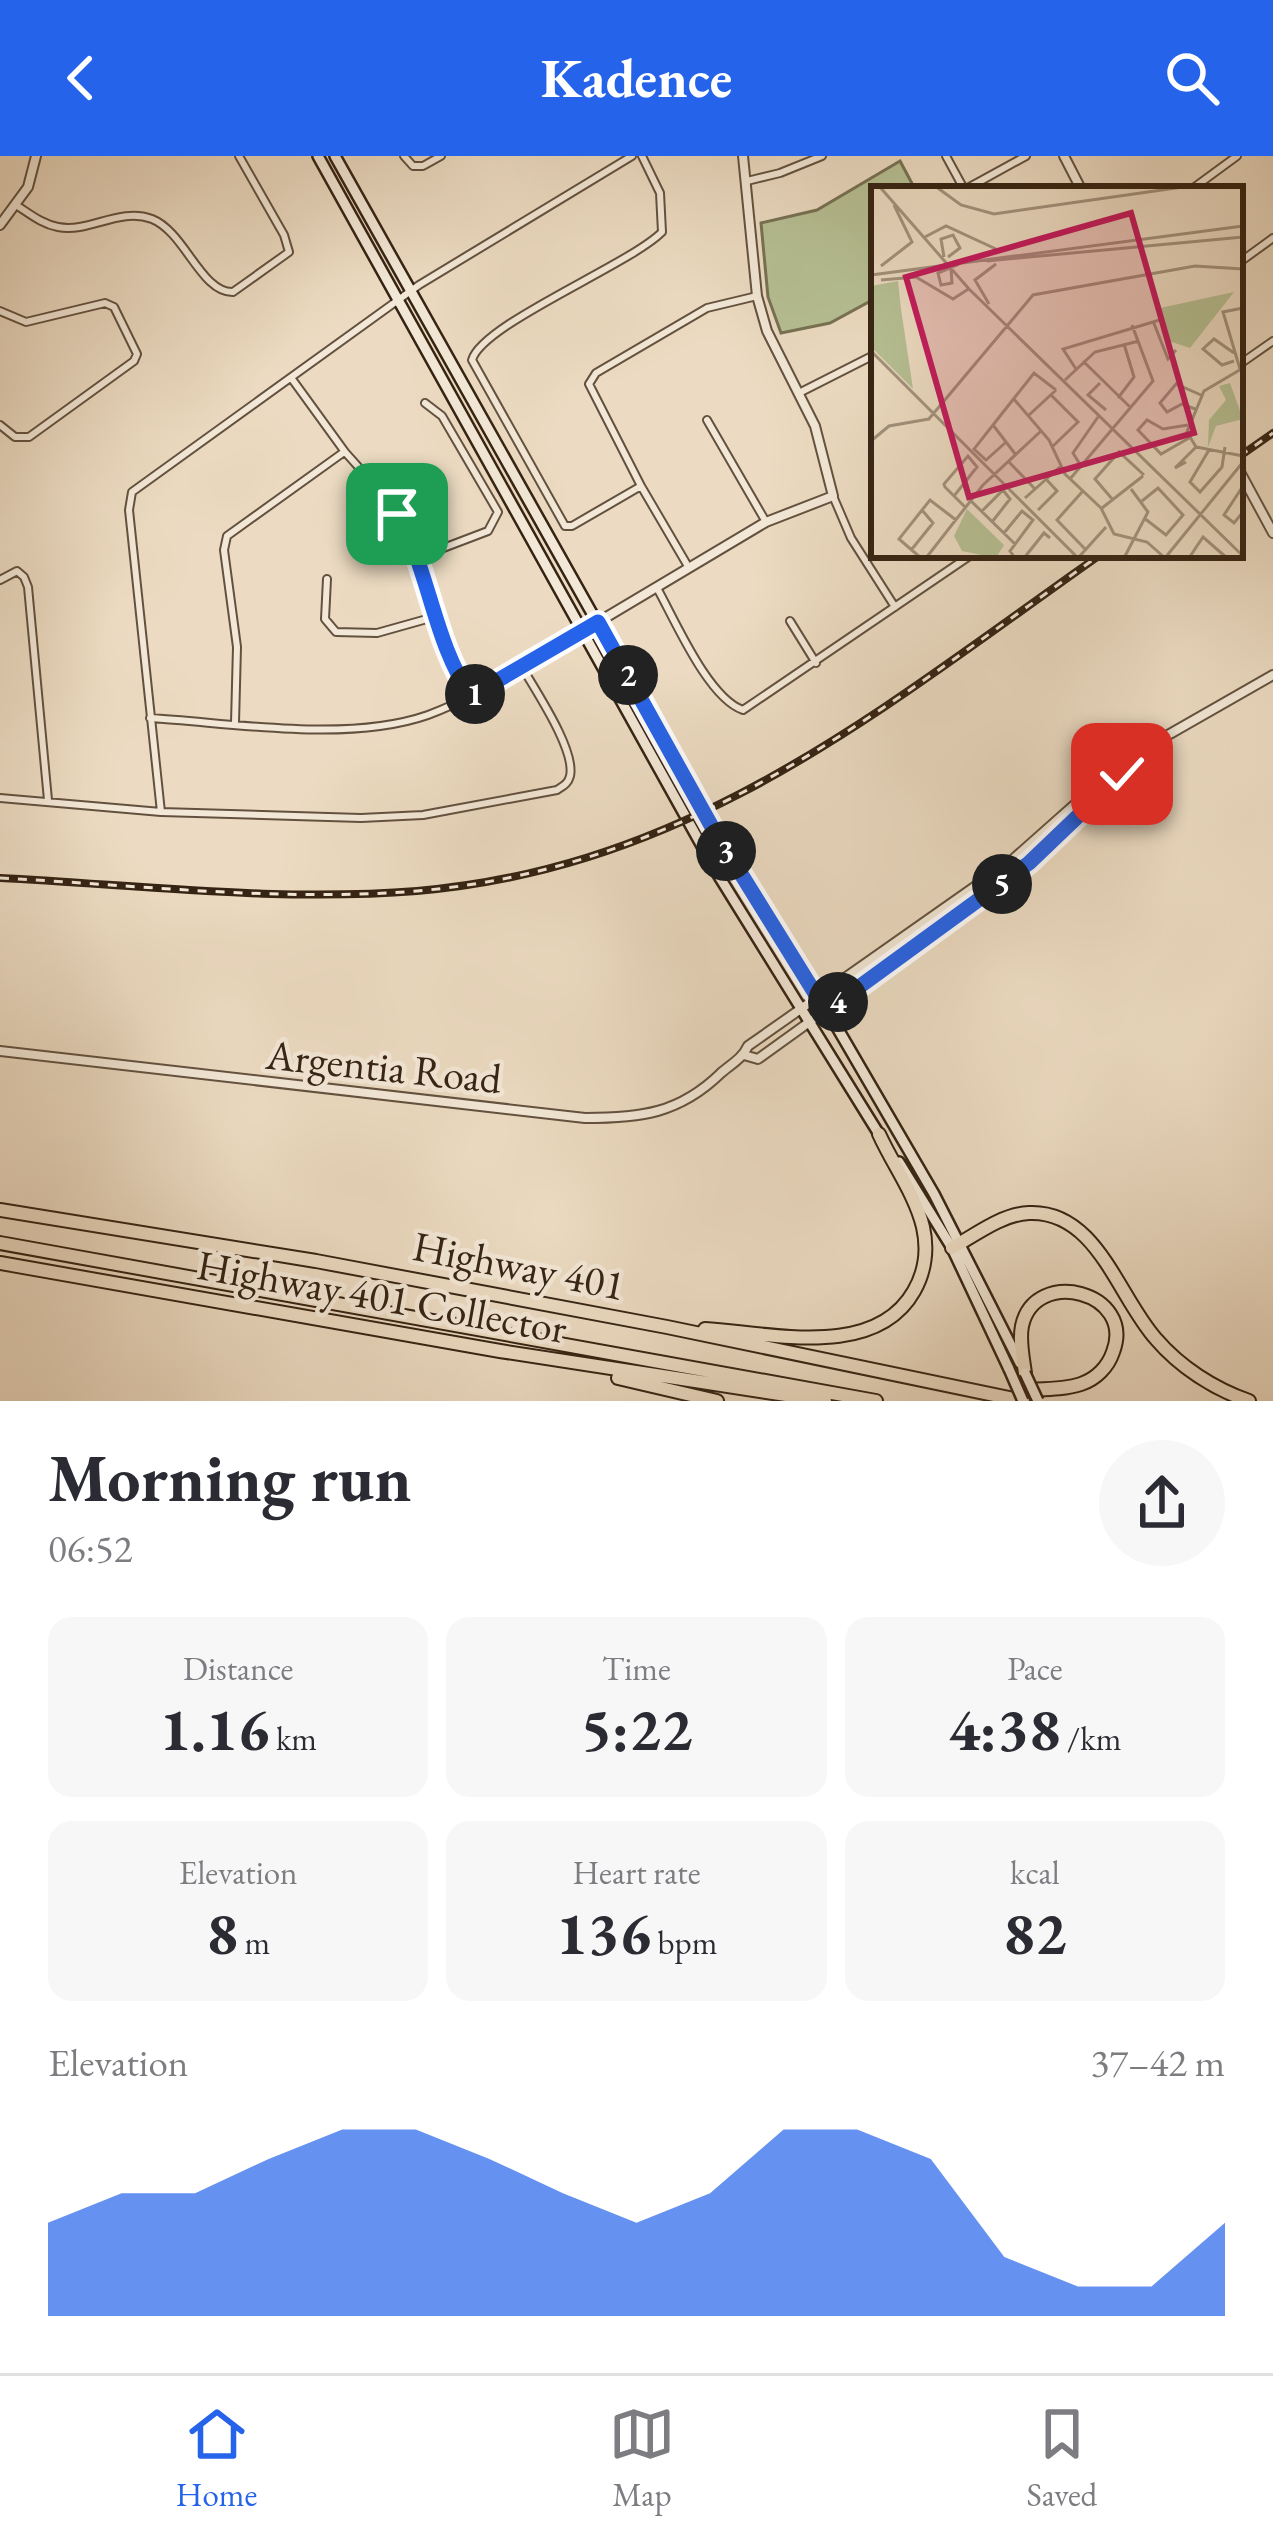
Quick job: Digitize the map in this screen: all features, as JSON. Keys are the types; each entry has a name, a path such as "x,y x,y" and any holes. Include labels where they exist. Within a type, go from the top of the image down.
{"highway":[{"path":"668,1327 833,1336 867,1330 900,1310 921,1276 925,1239 916,1204 879,1134"},
{"name":"Highway 401","path":"0,1210 316,1261 668,1327 1023,1401"},
{"path":"957,1245 1020,1214 1047,1214 1070,1224 1091,1240 1131,1307 1168,1352 1206,1380 1249,1401"},
{"path":"0,1243 876,1401"},
{"name":"Highway 401 Collector","path":"0,1263 500,1351 825,1401"},
{"path":"971,1393 1070,1387 1099,1374 1117,1340 1104,1305 1077,1291 1039,1300 1023,1325 1025,1373"},
{"path":"500,1351 716,1401"}],"main road":[{"path":"318,156 717,874 879,1134 957,1245 1023,1401"},
{"path":"335,156 722,845 826,1011 1038,1401"}],"street":[{"path":"0,225 28,187 36,156"},
{"path":"16,205 64,228 128,216 157,221 171,230 214,287 233,292 289,252 288,242 239,156"},
{"path":"404,156 413,166 423,166 441,156"},
{"path":"160,812 129,510 132,492 411,291 632,156"},
{"path":"641,486 565,526 472,360 475,350 514,323 662,232 660,193 642,156"},
{"path":"742,156 757,296 767,331 824,450 833,496 850,538 896,607"},
{"path":"747,181 821,156"},
{"path":"946,156 963,186"},
{"path":"971,186 1026,156"},
{"path":"1064,156 1079,186"},
{"path":"1196,186 1238,156"},
{"path":"1243,260 1273,238"},
{"path":"689,568 590,390 592,377 706,308 757,296"},
{"path":"0,311 26,322 109,304 137,354 134,362 28,437 15,437 0,425"},
{"path":"1243,362 1273,341"},
{"path":"799,394 871,357"},
{"path":"292,379 345,452 388,500 417,558 452,666 471,696"},
{"path":"417,558 488,531 498,512 442,416 425,403"},
{"path":"707,419 766,522"},
{"path":"235,723 237,646 224,550 227,536 345,452"},
{"path":"1243,478 1273,533"},
{"path":"150,718 374,727 423,716 471,696 766,522 833,496"},
{"path":"656,588 729,705 748,708 967,558"},
{"path":"0,580 16,571 28,587 48,800"},
{"path":"327,579 325,619 336,632 377,633 436,617"},
{"path":"790,621 816,663"},
{"path":"0,798 160,812 361,818 442,812 556,790 568,781 570,769 558,730 522,667"},
{"name":"Argentia Road","path":"744,1055 758,1059 1029,863 1161,736 1273,675"},
{"name":"Argentia Road","path":"0,1051 490,1108 626,1119 682,1101 744,1055 748,1046 1010,862 1126,759 1140,753"}],"green space":[{"path":"900,161 913,186 871,186 871,301 830,323 781,333 768,297 761,223 817,210"}],"railway":[{"path":"1243,454 1273,433"},
{"path":"0,878 261,894 365,894 517,876 610,850 698,814 781,771 940,669 1096,558"}],"route":[{"path":"397,514 417,558 452,666 471,696 598,622 712,827 826,1011 1029,863 1122,774"}]}
